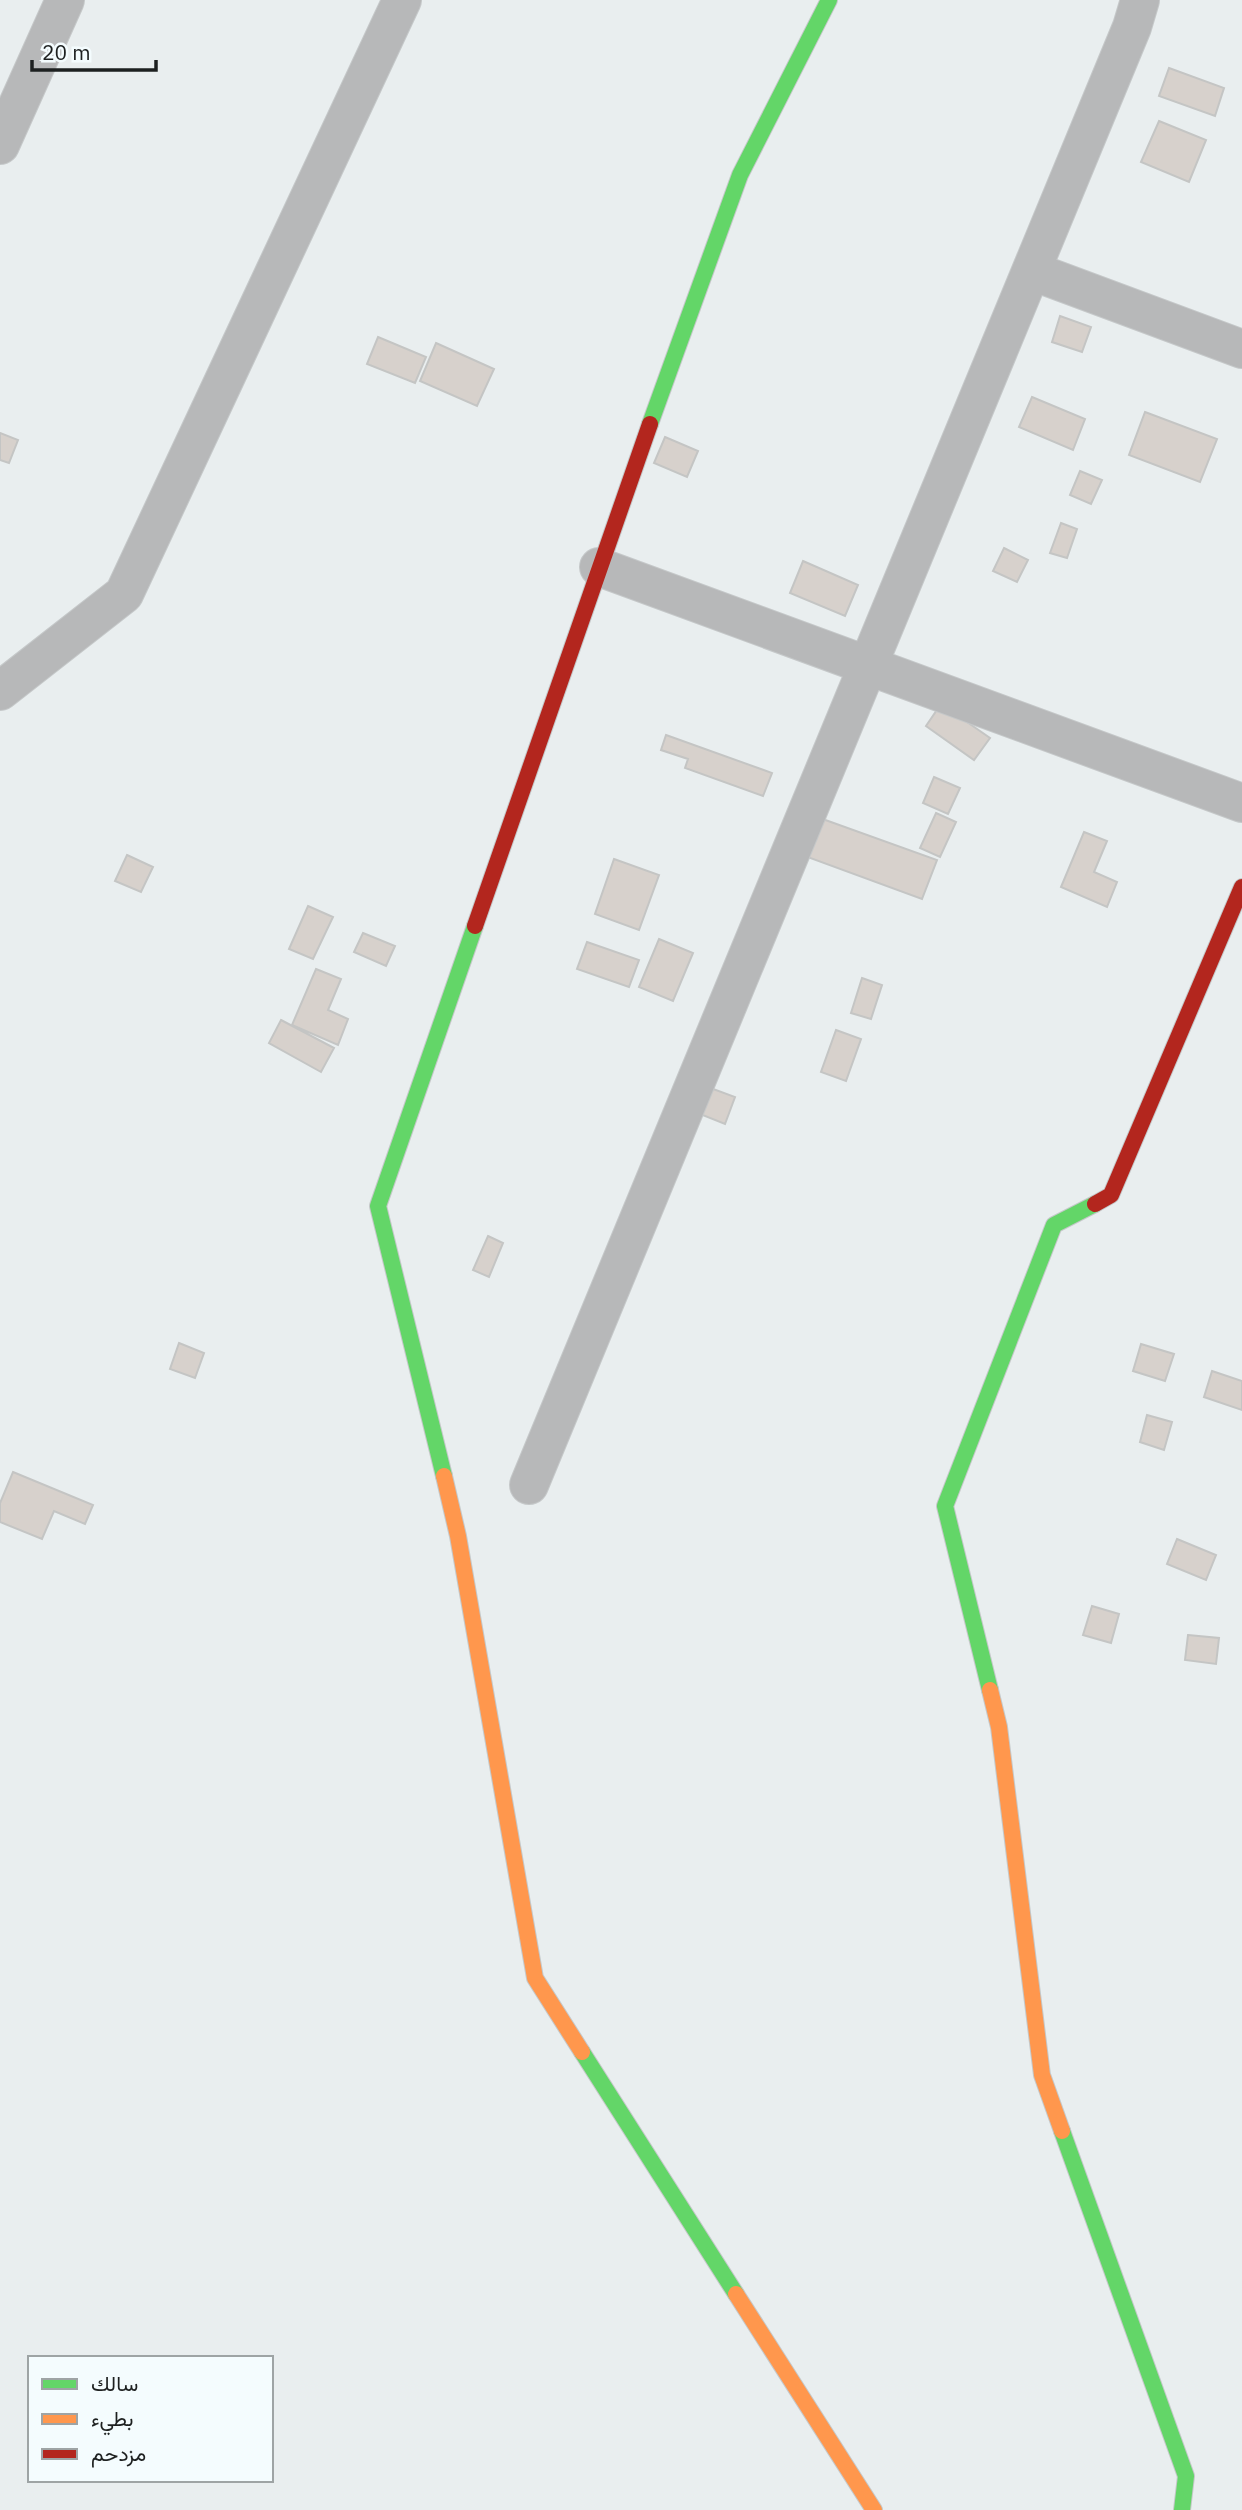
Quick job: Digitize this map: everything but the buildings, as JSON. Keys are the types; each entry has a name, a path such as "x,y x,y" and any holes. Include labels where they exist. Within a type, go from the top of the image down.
{"street":[{"path":"0,145 65,0"},
{"path":"0,691 124,593 402,0"},
{"path":"828,0 740,175 599,567 378,1206 458,1536 535,1978 874,2510"},
{"path":"529,1485 1032,271 1132,27 1140,0"},
{"path":"1032,271 1242,349"},
{"path":"599,567 1242,803"},
{"path":"1182,2510 1186,2476 1042,2075 999,1727 945,1506 1054,1225 1111,1195 1242,887"}],"traffic: fast":[{"path":"650,424 740,175 829,0"},
{"path":"444,1476 378,1206 475,926"},
{"path":"990,1690 945,1506 1054,1225 1095,1204"},
{"path":"582,2052 736,2294"},
{"path":"1062,2131 1186,2476 1182,2510"}],"traffic: slow":[{"path":"444,1476 458,1536 535,1978 582,2052"},
{"path":"990,1690 999,1727 1042,2075 1062,2131"},
{"path":"736,2294 874,2510"}],"traffic: jam":[{"path":"475,926 650,424"},
{"path":"1095,1204 1111,1195 1242,887"}]}
